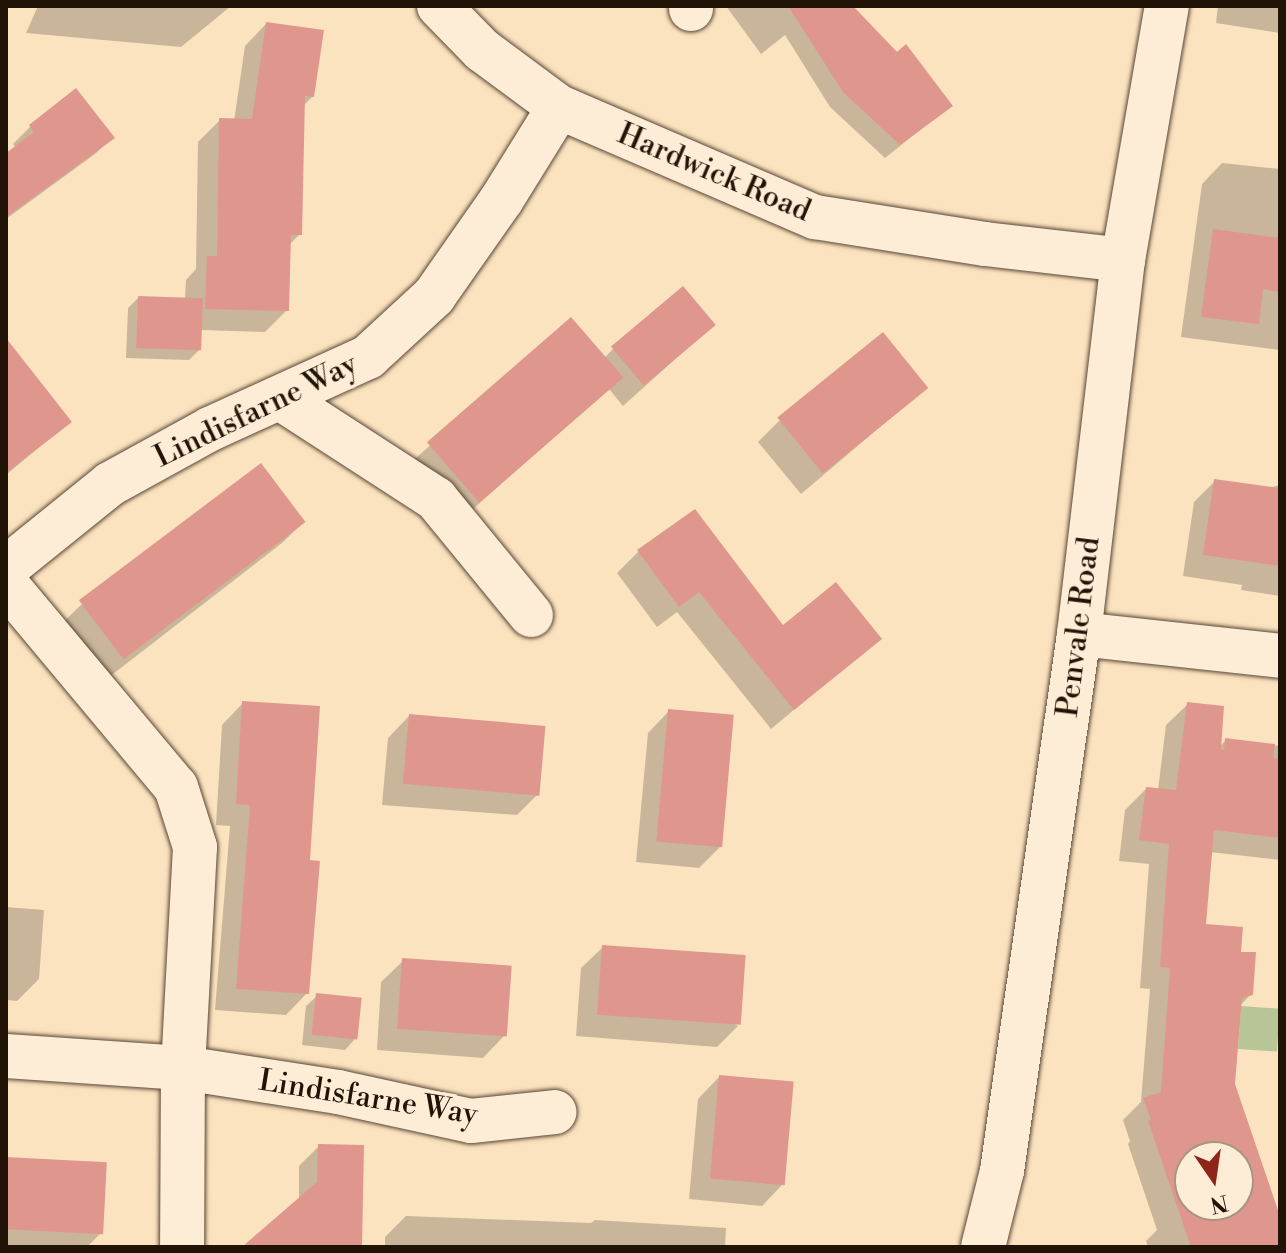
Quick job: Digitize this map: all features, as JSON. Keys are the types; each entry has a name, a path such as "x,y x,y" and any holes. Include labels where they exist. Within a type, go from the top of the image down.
{"street":[{"name":"Hardwick Road","path":"439,6 482,50 559,107 815,217 985,244 1123,260"},
{"name":"Penvale Road","path":"983,1247 1002,1171 1079,634 1123,260 1167,6"},
{"name":"Lindisfarne Way","path":"6,568 110,484 210,429 368,357 434,296 502,199 559,107"},
{"path":"280,398 436,499 531,615"},
{"path":"6,584 176,787 195,847 183,1068 182,1247"},
{"path":"1079,634 1280,656"},
{"name":"Lindisfarne Way","path":"6,1056 183,1068 338,1092 471,1121 555,1112"}],"green space":[{"path":"1241,1006 1280,1009 1277,1052 1238,1049"}],"building":[{"path":"788,6 853,6 897,52 906,44 953,106 900,145 843,92"},
{"path":"266,22 324,30 314,97 305,96 302,235 291,235 289,311 205,309 207,256 217,256 219,118 252,119"},
{"path":"76,88 115,138 6,217 6,153 34,132 29,125"},
{"path":"1213,229 1280,238 1280,292 1263,289 1259,324 1201,317"},
{"path":"683,286 716,325 644,385 611,346"},
{"path":"138,296 203,298 201,350 136,348"},
{"path":"571,317 623,377 479,503 427,442"},
{"path":"883,332 928,388 823,474 777,418"},
{"path":"6,338 72,422 6,473"},
{"path":"261,463 306,522 123,659 79,600"},
{"path":"1214,479 1280,488 1280,566 1203,555"},
{"path":"695,509 783,625 836,582 882,639 794,710 699,592 679,607 637,550"},
{"path":"242,701 320,706 310,860 320,861 309,994 236,989 250,805 236,804"},
{"path":"1187,702 1224,706 1221,749 1224,750 1225,738 1275,744 1273,758 1280,759 1280,838 1214,830 1206,924 1243,927 1241,952 1256,952 1253,995 1242,998 1235,1084 1280,1216 1280,1247 1191,1247 1182,1221 1254,1221 1254,1141 1174,1141 1174,1197 1148,1121 1151,1120 1143,1098 1161,1092 1170,968 1160,967 1169,844 1139,840 1146,787 1176,790"},
{"path":"668,709 734,715 722,847 656,841"},
{"path":"409,714 545,726 539,796 403,784"},
{"path":"602,945 746,955 741,1025 597,1015"},
{"path":"402,958 512,966 507,1037 397,1029"},
{"path":"316,993 362,998 357,1040 312,1035"},
{"path":"719,1075 794,1082 785,1185 710,1179"},
{"path":"318,1144 364,1145 362,1247 242,1247 317,1182"},
{"path":"6,1157 107,1162 103,1234 6,1229"}]}
